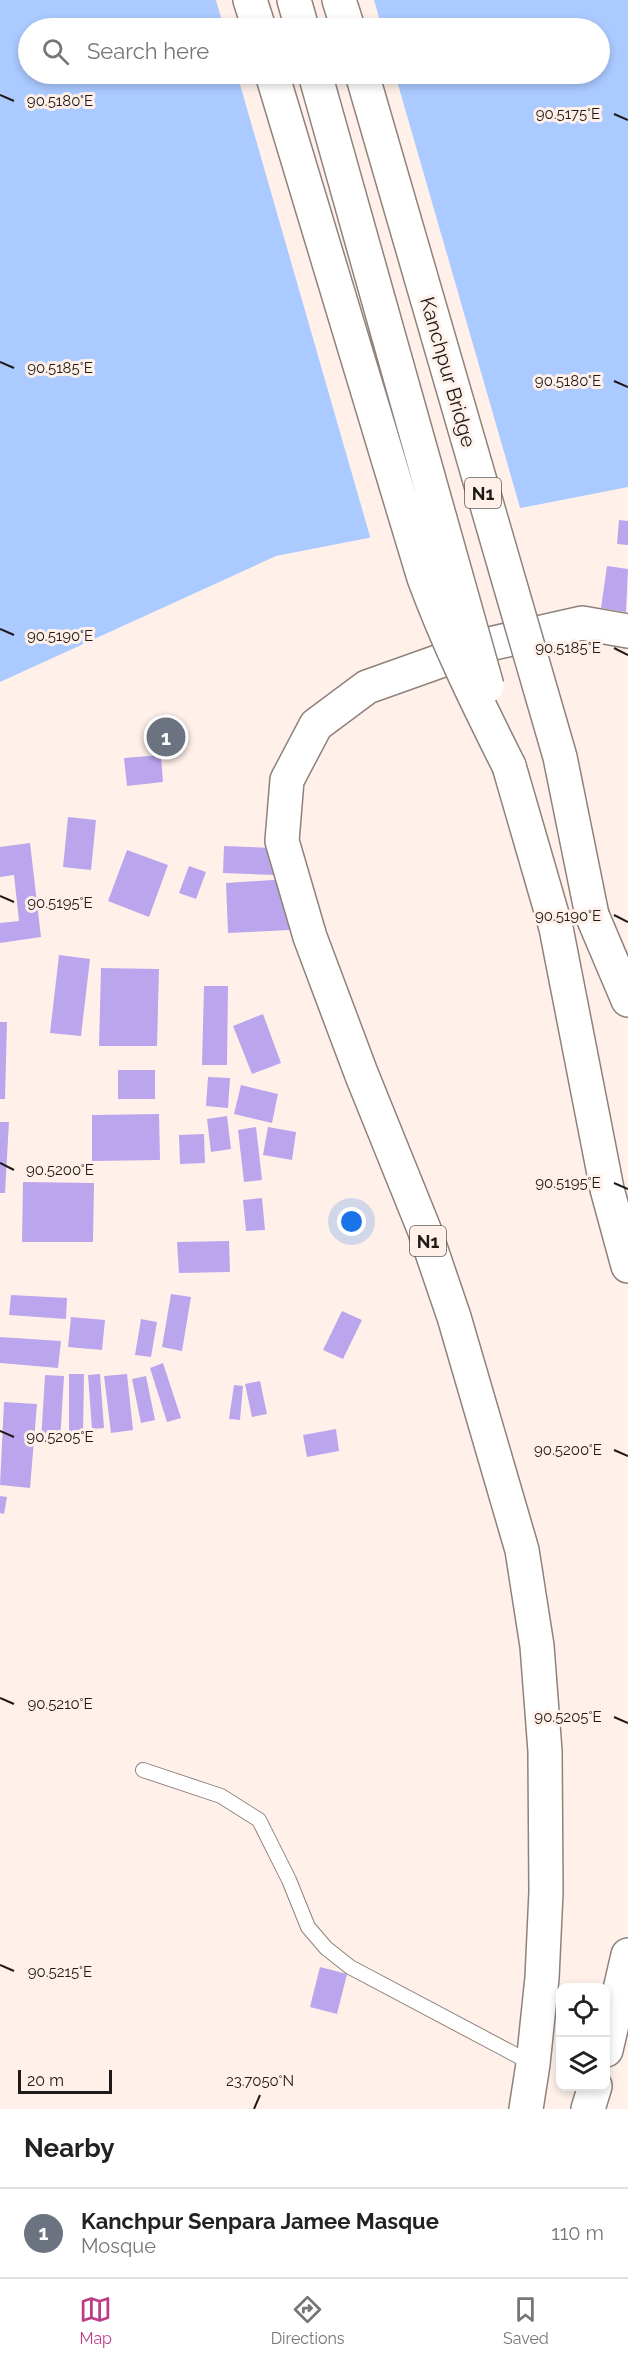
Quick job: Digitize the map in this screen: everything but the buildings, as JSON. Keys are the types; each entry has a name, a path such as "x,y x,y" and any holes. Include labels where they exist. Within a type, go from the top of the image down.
{"highway":[{"path":"250,0 256,18"},
{"path":"294,0 299,18"},
{"path":"339,0 345,18"},
{"path":"275,84 424,578 464,677 509,766"},
{"name":"N1","path":"318,84 556,928 607,1189 628,1266"},
{"name":"Kanchpur Bridge","path":"365,84 560,757 592,915 628,1000"},
{"name":"N1","path":"526,2109 542,1978 546,1892 545,1751 537,1646 522,1550 454,1317 424,1229 361,1073 310,937 282,840 287,780 316,725 367,687 485,645 582,623 628,631"},
{"path":"609,2037 628,1955"},
{"path":"588,2109 593,2091"}],"lane":[{"path":"143,1770 221,1796 259,1820 289,1880 308,1927 326,1948 350,1967 533,2064"}],"water":[{"path":"0,0 628,0 628,487 276,556 0,682"}],"pier":[{"path":"216,0 374,0 379,18 221,18"},
{"path":"240,84 398,84 521,511 371,540"}],"place":[{"name":"Kanchpur Senpara Jamee Masque","path":"166,737"}]}
